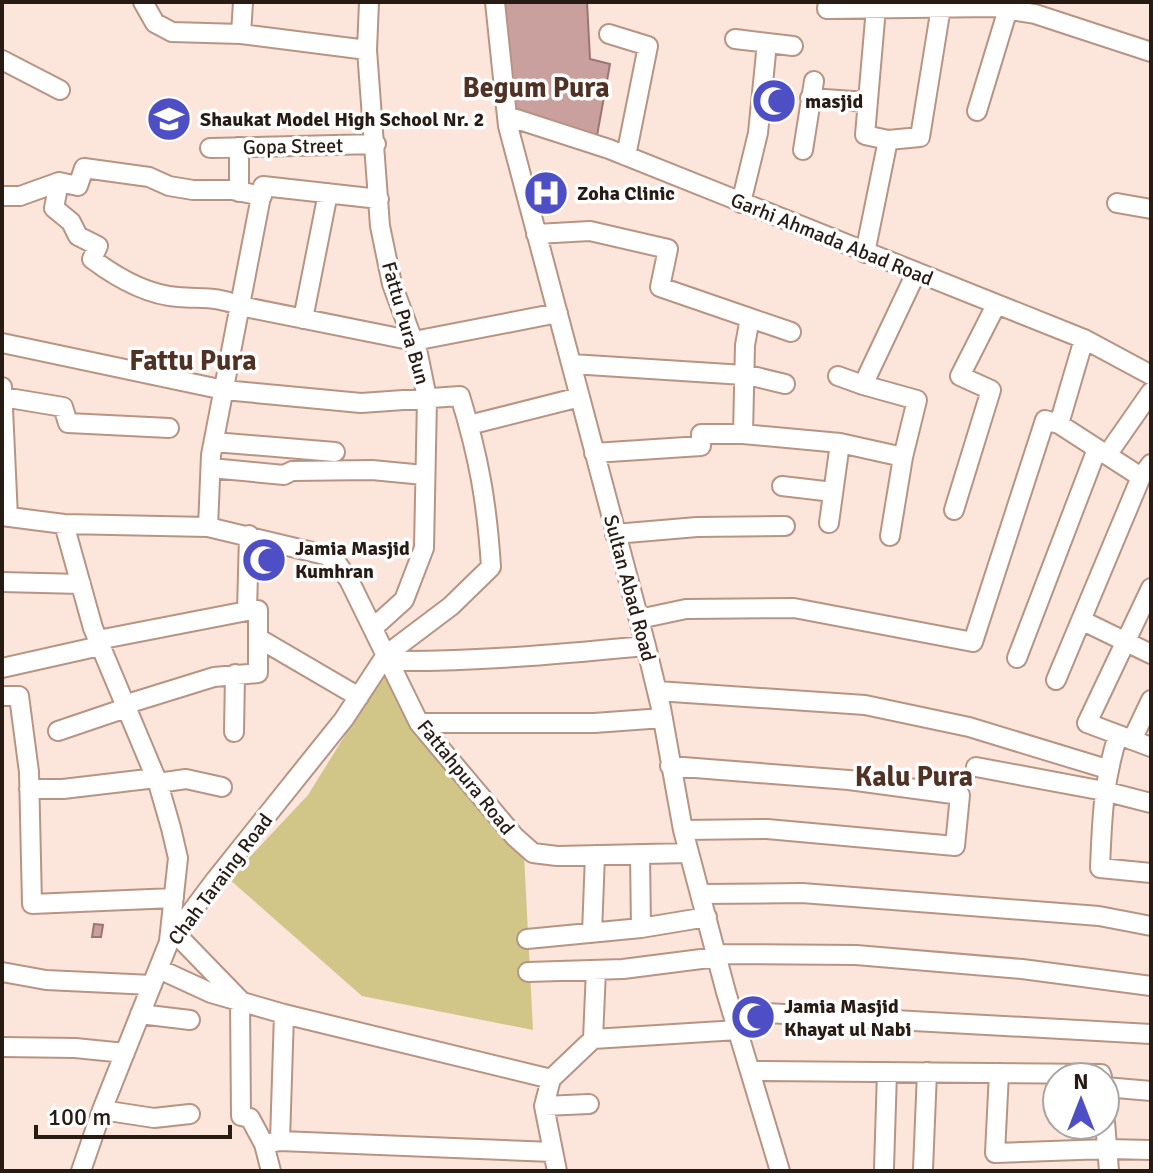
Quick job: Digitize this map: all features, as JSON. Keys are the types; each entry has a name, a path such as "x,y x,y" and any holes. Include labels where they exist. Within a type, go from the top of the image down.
{"street":[{"path":"143,2 155,23 165,30 241,34 367,50"},
{"path":"241,34 243,2"},
{"name":"Fattu Pura Bun","path":"369,2 367,50 380,226 392,284 414,341 427,398 424,548 404,600 373,628"},
{"name":"Sultan Abad Road","path":"495,2 507,116 646,646 663,718 683,830 780,1171"},
{"path":"876,8 865,135 888,140 920,137 949,5"},
{"path":"828,6 949,5 1008,9 1035,14 1151,52"},
{"path":"977,111 1008,9"},
{"path":"609,34 648,46 626,156"},
{"path":"735,39 793,46"},
{"path":"741,203 758,133 767,43"},
{"path":"2,60 60,90"},
{"path":"803,150 812,89 868,102"},
{"name":"Garhi Ahmada Abad Road","path":"507,116 626,156 1084,339 1151,375"},
{"path":"865,253 888,140"},
{"name":"Gopa Street","path":"210,148 376,144"},
{"path":"239,147 239,192"},
{"path":"2,196 20,196 59,182 78,186 84,168 149,177 169,186 193,190 262,196"},
{"path":"59,182 54,208 71,222 78,236 98,246 92,259 138,286 175,297 221,298 240,306 414,341 558,313"},
{"path":"208,527 214,442 263,186 379,199"},
{"path":"303,319 328,193"},
{"path":"1117,203 1151,209"},
{"path":"536,234 590,231 668,249 660,287 791,332"},
{"path":"863,385 916,273"},
{"path":"954,510 991,390 960,376 996,305"},
{"path":"743,434 745,345 750,318"},
{"path":"1059,424 1084,339"},
{"path":"2,343 224,390 361,403 460,396 478,454 488,515 491,567 451,606 388,658"},
{"path":"572,364 744,374 785,384"},
{"path":"838,376 917,400 903,457 890,536"},
{"path":"2,387 5,517"},
{"path":"1017,658 1102,452 1151,392"},
{"path":"3,397 63,407 68,423 169,428"},
{"path":"469,425 580,397"},
{"path":"639,619 686,609 794,608 973,642 1045,420 1059,424 1102,452 1146,470 1056,680"},
{"path":"594,453 701,446 701,434 743,434 840,443 903,457"},
{"path":"214,442 335,452"},
{"path":"829,523 840,443"},
{"path":"211,468 284,475 292,471 372,470 424,475"},
{"path":"782,486 833,492"},
{"name":"Fattahpura Road","path":"5,517 64,524 208,527 325,555 336,562 349,580 419,723 515,837 533,853 557,856 689,853"},
{"path":"64,524 99,643 157,781 178,858 172,938 240,1000 241,1116 250,1118 272,1143 553,1152"},
{"path":"615,534 697,527 785,526"},
{"path":"247,611 249,535"},
{"path":"2,582 81,584"},
{"path":"1151,588 1087,723 1151,747"},
{"path":"2,668 99,643 258,610 258,673 214,677 127,704 120,710 58,731"},
{"path":"1081,620 1151,654"},
{"path":"258,638 359,697"},
{"path":"388,658 451,662 646,646"},
{"name":"Chah Taraing Road","path":"81,1171 102,1110 172,938 288,792 388,658"},
{"path":"234,732 235,674"},
{"path":"657,691 865,705 969,727 1107,769"},
{"path":"2,696 19,696 29,789 32,904 174,898"},
{"path":"1151,700 1107,769 1100,868 1151,873"},
{"path":"2,717 21,716"},
{"path":"419,723 594,723 663,718"},
{"path":"670,766 849,780 960,795 955,846 767,829 683,830"},
{"path":"976,767 1151,803"},
{"path":"29,789 186,779 222,787"},
{"path":"640,854 641,928"},
{"path":"592,933 595,855"},
{"path":"701,894 802,893 1099,916 1151,926"},
{"path":"527,939 641,928 707,917"},
{"path":"528,972 596,970 717,956 856,955 1022,969 1151,986"},
{"path":"593,1039 596,970"},
{"path":"2,972 46,980 155,977 284,1014 551,1079"},
{"path":"732,1011 1151,1034"},
{"path":"140,1014 190,1020"},
{"path":"271,1171 284,1014"},
{"path":"557,1171 544,1106 551,1079 593,1039 738,1030"},
{"path":"2,1047 75,1048 125,1053"},
{"path":"751,1071 1041,1073"},
{"path":"884,1168 887,1072"},
{"path":"923,1169 927,1072"},
{"path":"999,1073 995,1153 1151,1150"},
{"path":"1121,1088 1151,1091"},
{"path":"544,1106 589,1104"},
{"path":"102,1110 154,1118 190,1114"},
{"path":"1106,1141 1109,1171"}],"shaded area":[{"path":"385,671 409,723 524,855 533,1030 362,996 229,879 308,795"}],"building":[{"path":"500,2 587,2 590,59 610,64 596,141 515,109"},
{"path":"94,924 103,925 101,937 92,937"}],"place":[{"name":"masjid","path":"774,101"},
{"name":"Shaukat Model High School Nr. 2","path":"169,119"},
{"name":"Zoha Clinic","path":"546,193"},
{"name":"Jamia Masjid Kumhran","path":"264,560"},
{"name":"Jamia Masjid Khayat ul Nabi","path":"753,1017"}],"district":[{"name":"Begum Pura","path":"536,87"},
{"name":"Fattu Pura","path":"193,360"},
{"name":"Kalu Pura","path":"914,776"}]}
